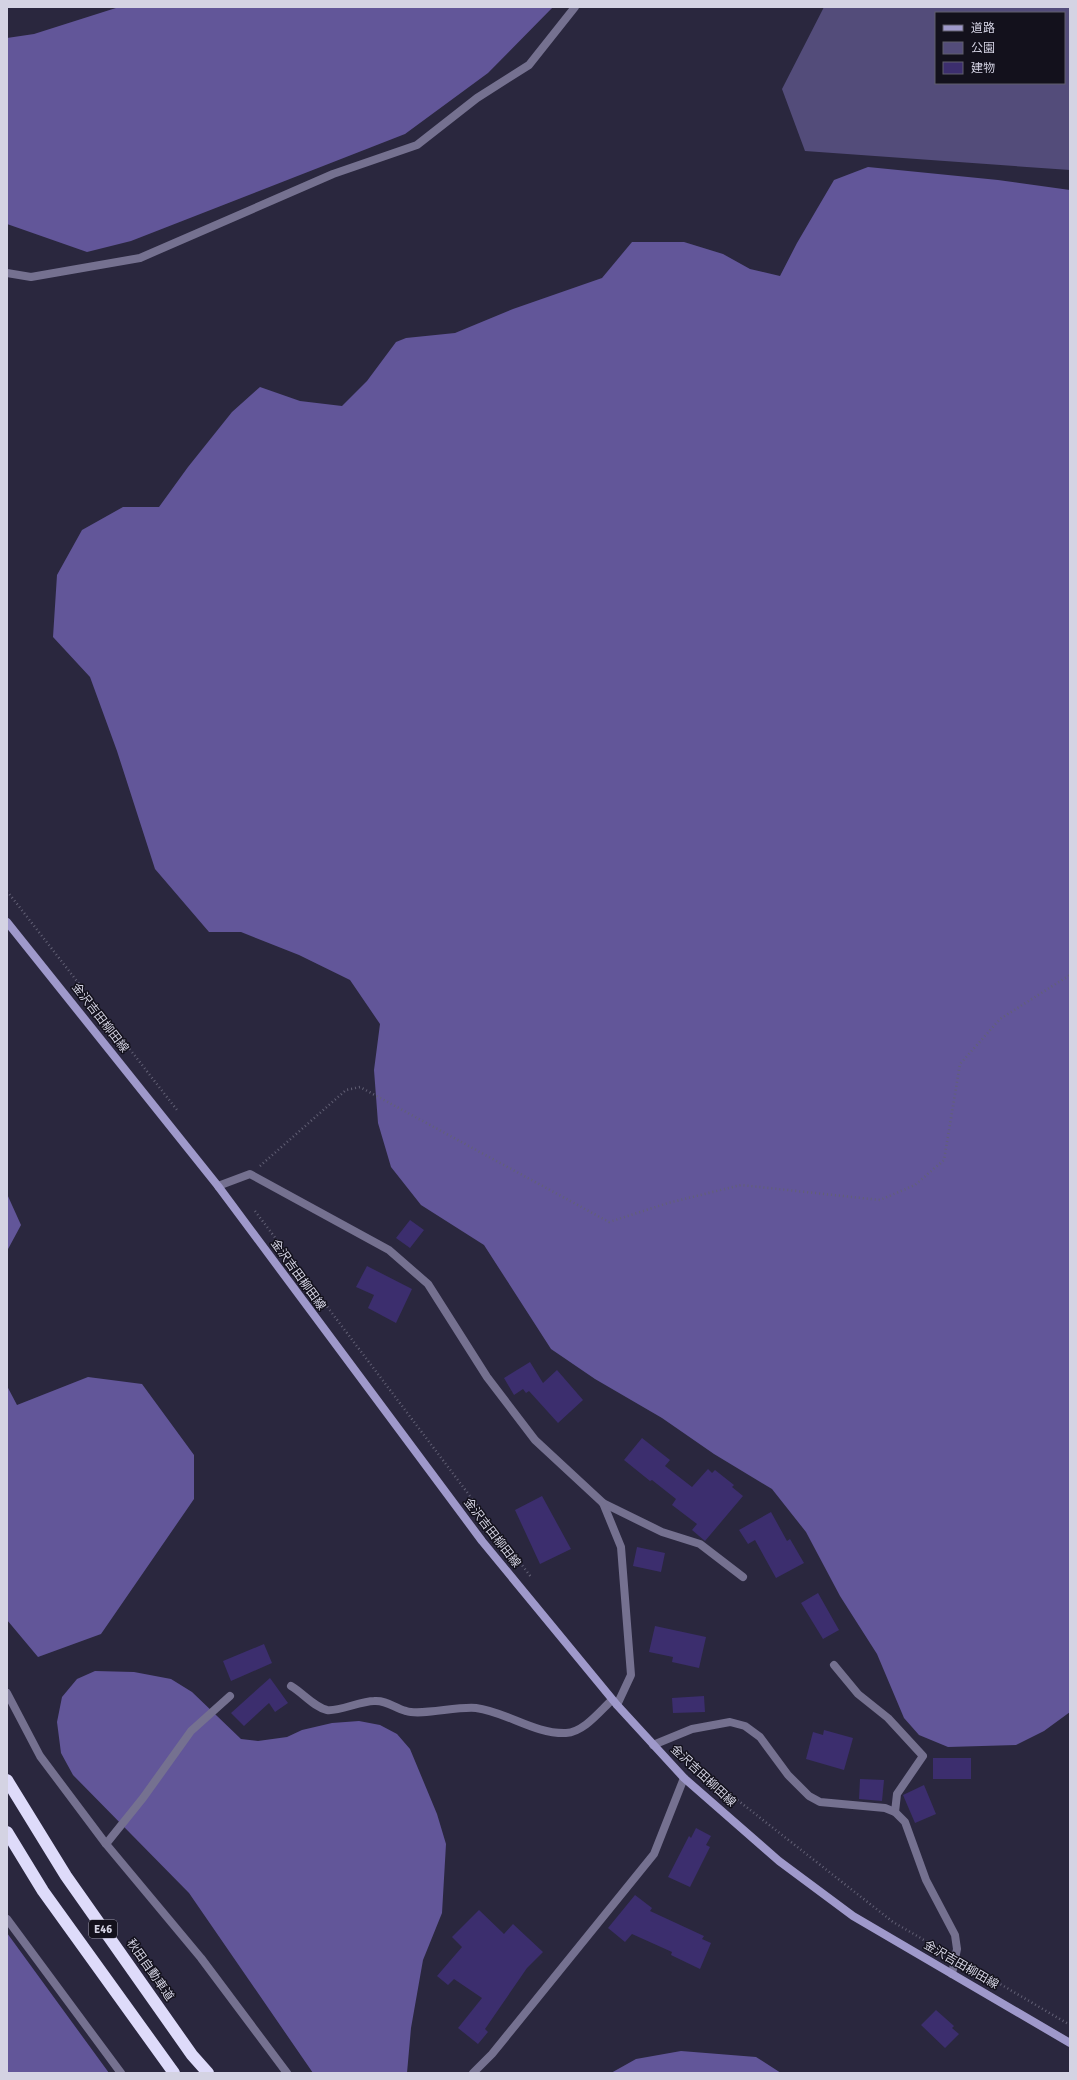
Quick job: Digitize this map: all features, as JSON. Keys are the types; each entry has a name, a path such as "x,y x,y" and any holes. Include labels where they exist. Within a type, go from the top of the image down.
{"highway":[{"name":"秋田自動車道","path":"7,1780 66,1876 192,2055 208,2073"},
{"name":"E46","path":"7,1832 43,1891 174,2073"}],"main road":[{"name":"金沢吉田柳田線","path":"7,922 218,1186 482,1541 614,1702 684,1778 779,1861 847,1911 1070,2043"}],"street":[{"path":"7,273 31,277 140,258 333,174 417,145 477,98 529,66 575,7"},
{"path":"218,1186 250,1174 389,1250 428,1284 487,1377 536,1440 603,1503 662,1532 700,1544 744,1577"},
{"path":"291,1686 318,1706 327,1710 335,1710 359,1702 375,1701 383,1701 406,1711 475,1708 490,1711 538,1730 568,1733 578,1730 614,1702 631,1675 621,1547 603,1503"},
{"path":"834,1665 858,1694 888,1718 923,1756 897,1794 895,1812"},
{"path":"7,1693 40,1756 106,1844 201,1958 286,2073"},
{"path":"106,1844 143,1798 191,1731 230,1696"},
{"path":"653,1744 692,1728 730,1722 745,1726 760,1737 793,1780 809,1796 820,1802 885,1808 895,1812 905,1822 926,1880 951,1924 955,1935 956,1958 952,1974"},
{"path":"473,2073 492,2054 654,1854 684,1778"},
{"path":"7,1920 121,2073"}],"path":[{"path":"7,891 181,1116"},
{"path":"250,1174 346,1090 360,1087 609,1222 668,1203 741,1186 880,1200 916,1185 944,1160 960,1064 1000,1019 1070,974"},
{"path":"251,1206 532,1579"},
{"path":"667,1739 703,1773 893,1922 1070,2025"}],"green space":[{"path":"824,7 1070,7 1070,170 805,151 782,89"}],"shaded area":[{"path":"119,7 553,7 488,73 405,134 131,241 87,252 7,224 7,38 34,34"},
{"path":"868,167 998,180 1070,190 1070,1712 1044,1731 1016,1745 948,1747 919,1735 904,1718 877,1654 840,1596 806,1532 772,1489 714,1454 662,1418 595,1379 551,1349 484,1245 421,1205 391,1167 378,1123 374,1070 380,1024 350,980 299,955 241,932 209,932 155,869 117,751 90,677 53,637 57,575 82,530 123,507 159,507 188,467 232,412 260,387 300,401 342,406 367,381 396,342 406,338 455,333 513,309 602,278 632,242 684,242 723,254 750,269 780,276 797,243 834,180"},
{"path":"7,1194 21,1225 7,1251"},
{"path":"88,1377 142,1384 194,1455 194,1499 101,1634 38,1657 7,1620 7,1386 17,1405"},
{"path":"95,1671 134,1672 171,1679 192,1692 241,1739 258,1741 287,1737 302,1730 332,1723 359,1721 380,1725 397,1734 410,1749 437,1814 446,1844 442,1913 423,1960 411,2028 407,2073 313,2073 189,1893 73,1775 61,1753 57,1722 62,1697 77,1679"},
{"path":"7,1933 109,2073 7,2073"},
{"path":"681,2051 756,2057 781,2073 611,2073 636,2059"}],"building":[{"path":"410,1220 424,1230 410,1248 396,1238"},
{"path":"367,1266 412,1289 396,1323 368,1308 374,1295 356,1287"},
{"path":"530,1362 543,1383 557,1370 583,1400 558,1423 529,1391 526,1393 523,1389 514,1395 504,1378"},
{"path":"642,1438 670,1460 665,1466 692,1487 708,1469 712,1473 715,1470 734,1485 732,1487 743,1496 705,1541 692,1530 697,1524 672,1505 676,1499 652,1480 650,1481 624,1460"},
{"path":"542,1496 571,1549 540,1564 515,1510"},
{"path":"771,1512 787,1541 790,1539 804,1563 776,1578 755,1540 748,1544 739,1530"},
{"path":"637,1547 665,1553 661,1572 633,1566"},
{"path":"818,1593 839,1630 823,1639 801,1603"},
{"path":"655,1626 706,1637 699,1668 672,1662 673,1657 649,1652"},
{"path":"264,1644 272,1663 231,1681 223,1661"},
{"path":"270,1678 288,1703 275,1712 269,1703 244,1726 231,1713"},
{"path":"704,1696 705,1712 673,1713 672,1698"},
{"path":"824,1730 853,1738 844,1770 806,1759 813,1732 823,1735"},
{"path":"933,1758 971,1758 971,1779 933,1779"},
{"path":"860,1779 884,1780 882,1801 859,1799"},
{"path":"924,1785 936,1814 915,1823 903,1795"},
{"path":"696,1828 711,1836 706,1845 710,1847 690,1887 668,1877 689,1836 691,1838"},
{"path":"635,1895 652,1908 650,1911 704,1936 702,1939 711,1943 700,1969 671,1955 672,1952 632,1934 625,1942 608,1928"},
{"path":"479,1910 504,1934 513,1924 543,1952 527,1968 485,2029 488,2032 478,2044 458,2028 482,1998 454,1979 448,1985 437,1976 462,1947 452,1937"},
{"path":"936,2010 954,2026 952,2028 959,2034 945,2048 921,2025"}]}
